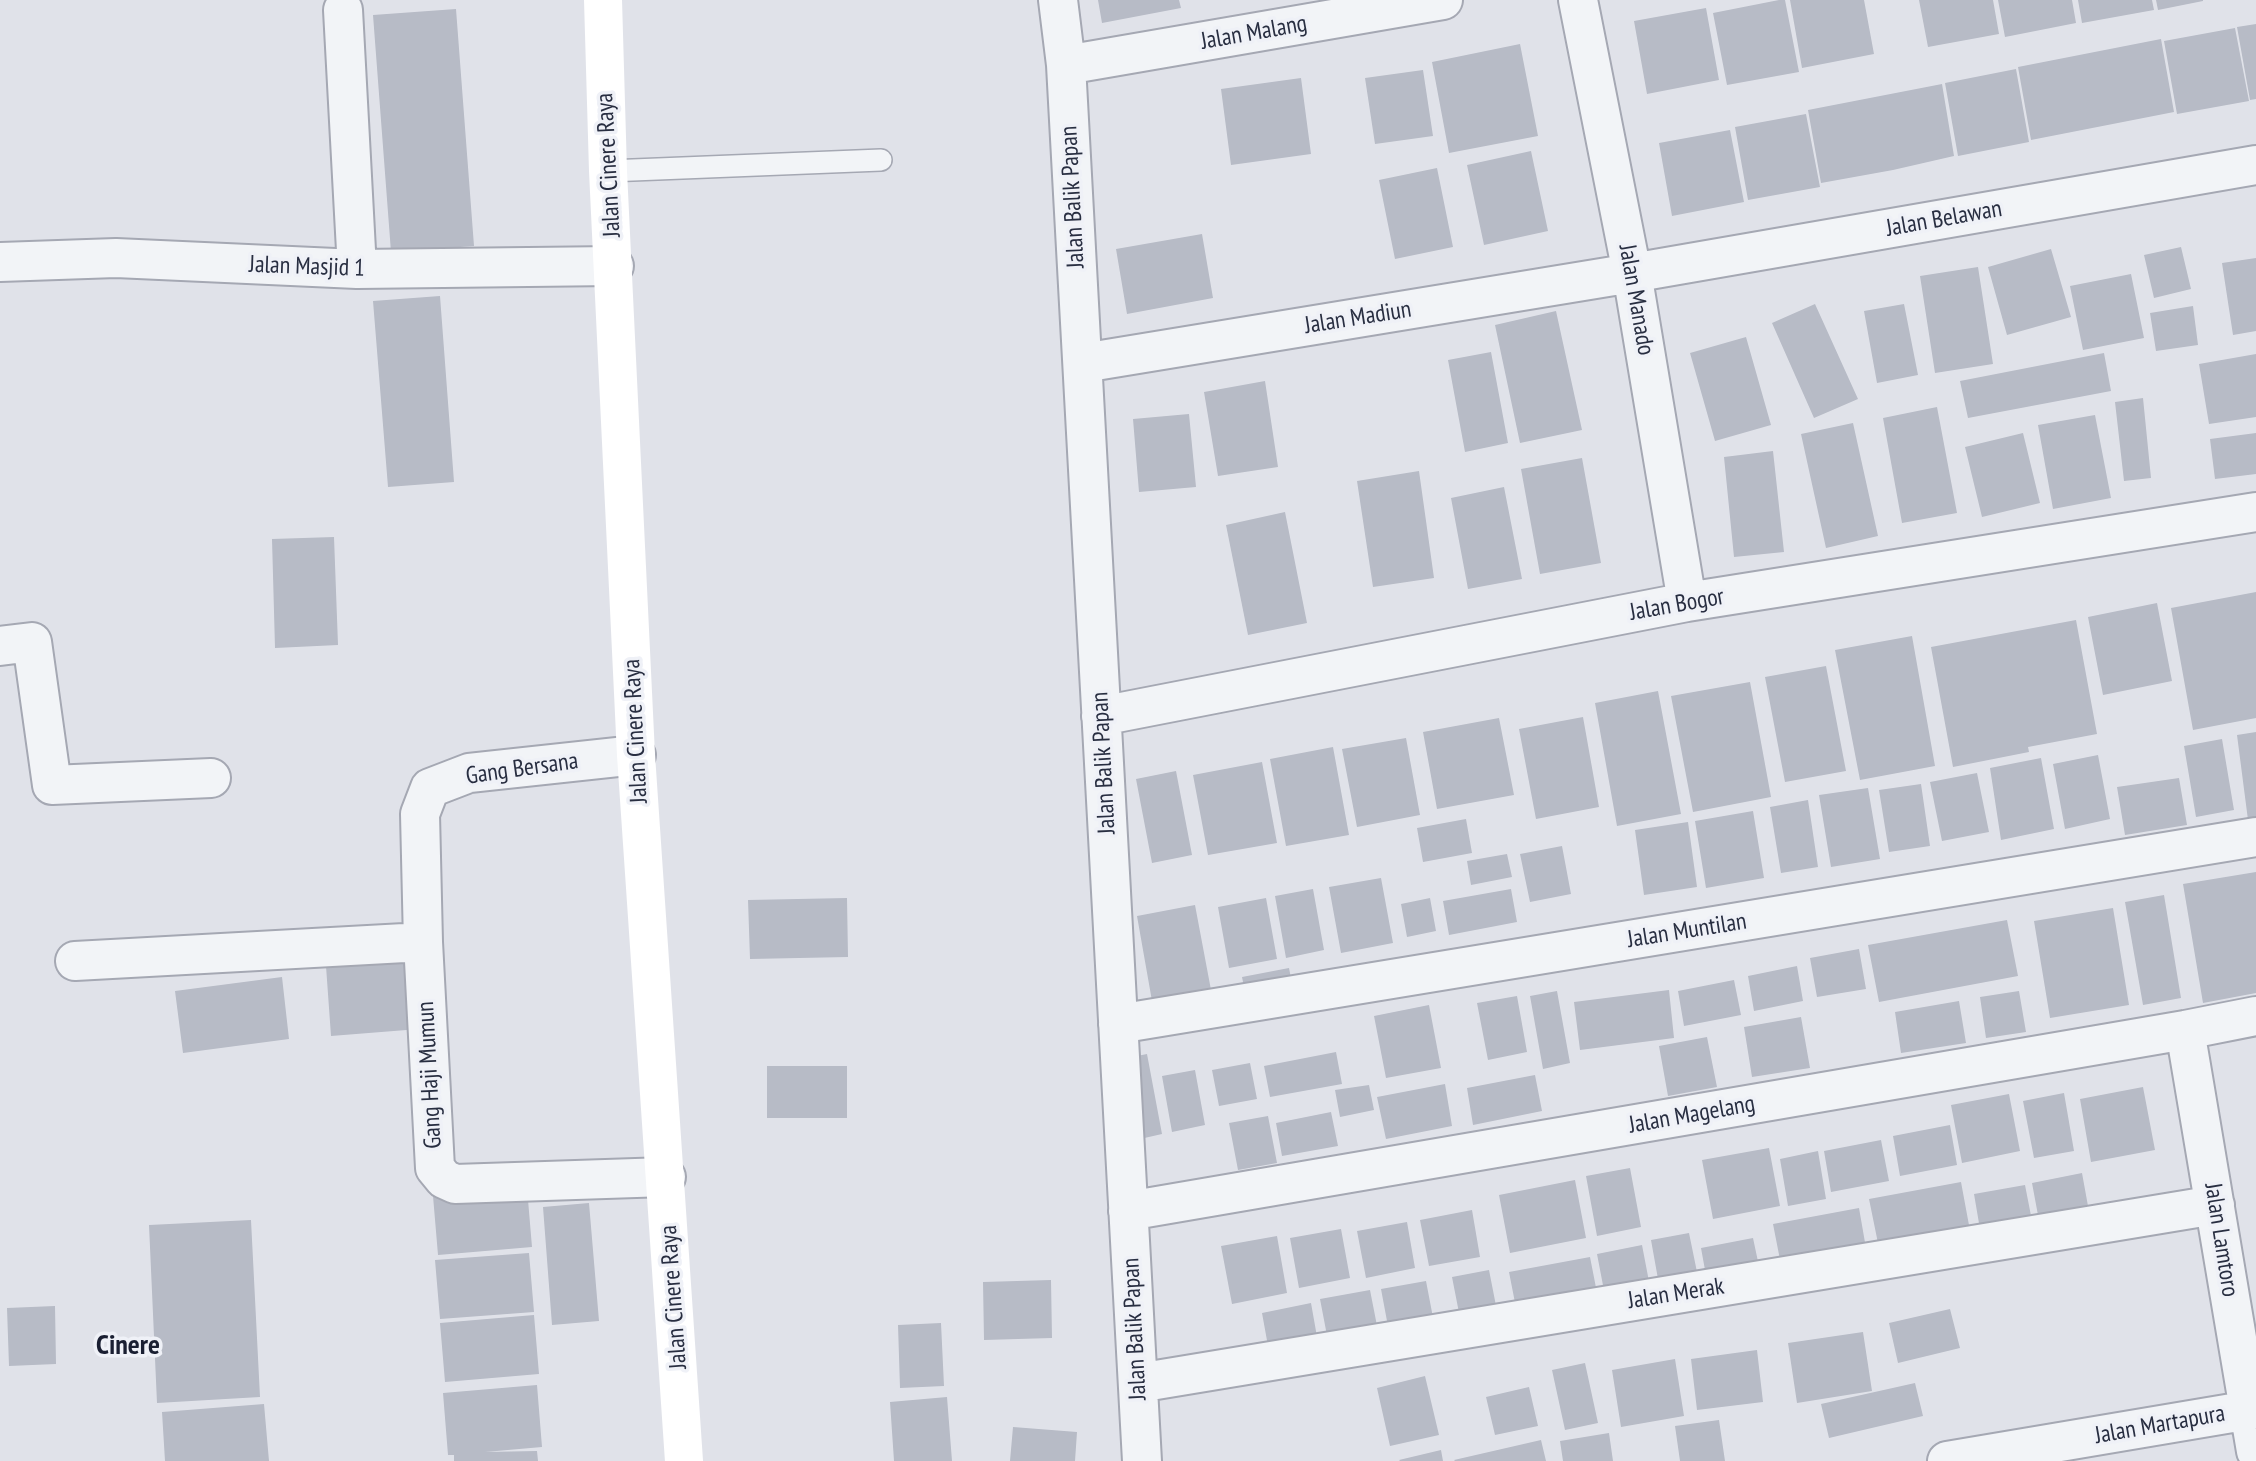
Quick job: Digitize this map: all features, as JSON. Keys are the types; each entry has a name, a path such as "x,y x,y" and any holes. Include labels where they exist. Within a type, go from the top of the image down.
{"main road":[{"name":"Jalan Cinere Raya","path":"603,0 614,266 626,756 666,1177 684,1461"}],"street":[{"name":"Jalan Balik Papan","path":"1058,0 1066,65 1142,1461"},
{"name":"Jalan Malang","path":"1066,65 1443,0"},
{"name":"Jalan Manado","path":"1578,0 1632,273 1687,602"},
{"path":"343,10 357,269"},
{"name":"Jalan Belawan","path":"1632,273 2256,165"},
{"name":"Jalan Masjid 1","path":"0,262 116,258 357,269 614,266"},
{"name":"Jalan Madiun","path":"1083,363 1632,273"},
{"name":"Jalan Bogor","path":"1101,716 1687,602 2256,512"},
{"path":"0,646 32,642 52,785 211,778"},
{"name":"Gang Bersana","path":"430,789 469,773 626,756"},
{"name":"Gang Haji Mumun","path":"430,789 419,814 435,1168 444,1179 454,1184 666,1177"},
{"name":"Jalan Muntilan","path":"1118,1024 2256,837"},
{"path":"75,961 423,942"},
{"name":"Jalan Magelang","path":"1128,1211 2256,1016"},
{"name":"Jalan Lamtoro","path":"2185,1030 2253,1410 2256,1451"},
{"name":"Jalan Merak","path":"1138,1382 2215,1205"},
{"name":"Jalan Martapura","path":"1947,1461 2253,1410"}],"lane":[{"path":"608,171 881,160"}],"building":[{"path":"1098,0 1179,0 1181,8 1102,23"},
{"path":"1785,0 1799,72 1727,85 1713,13"},
{"path":"1790,0 1864,0 1874,54 1802,68"},
{"path":"1919,0 1993,0 1999,34 1928,47"},
{"path":"1998,0 2072,0 2076,23 2005,37"},
{"path":"2078,0 2152,0 2154,10 2082,23"},
{"path":"2156,0 2203,0 2203,1 2158,10"},
{"path":"1706,8 1719,80 1647,94 1634,21"},
{"path":"456,9 474,246 391,252 373,15"},
{"path":"2256,24 2256,99 2250,100 2237,27"},
{"path":"2235,28 2249,101 2177,114 2164,41"},
{"path":"2161,39 2174,112 2031,140 2018,67"},
{"path":"1520,44 1538,136 1449,153 1432,62"},
{"path":"2016,69 2029,142 1958,156 1945,83"},
{"path":"1423,70 1433,136 1375,144 1365,78"},
{"path":"1301,78 1311,154 1231,165 1221,89"},
{"path":"1942,84 1954,156 1821,183 1808,110"},
{"path":"1806,114 1820,187 1748,200 1735,127"},
{"path":"1730,130 1744,202 1672,216 1659,143"},
{"path":"1531,151 1548,231 1484,245 1467,165"},
{"path":"1437,168 1453,247 1395,259 1379,180"},
{"path":"1202,234 1213,298 1127,314 1116,249"},
{"path":"2181,247 2191,289 2154,298 2144,255"},
{"path":"2051,249 2071,317 2007,335 1988,267"},
{"path":"2256,258 2256,331 2233,335 2222,263"},
{"path":"1978,267 1993,364 1935,373 1920,276"},
{"path":"2131,274 2144,338 2083,350 2070,286"},
{"path":"440,296 454,482 388,487 373,301"},
{"path":"1815,304 1858,399 1814,418 1772,323"},
{"path":"1904,304 1918,375 1877,383 1864,311"},
{"path":"2193,306 2198,345 2156,351 2150,313"},
{"path":"1556,311 1582,430 1520,443 1495,325"},
{"path":"1746,337 1771,425 1715,441 1690,353"},
{"path":"1491,352 1508,443 1465,452 1448,360"},
{"path":"2104,353 2111,391 1968,418 1960,381"},
{"path":"2256,354 2256,417 2209,424 2199,364"},
{"path":"1265,381 1278,467 1218,476 1204,392"},
{"path":"2143,398 2151,478 2124,481 2115,402"},
{"path":"1937,407 1957,513 1902,523 1883,418"},
{"path":"1189,414 1196,487 1139,492 1133,419"},
{"path":"2095,415 2111,498 2053,509 2038,425"},
{"path":"1853,423 1878,536 1826,548 1801,434"},
{"path":"2023,433 2040,503 1982,517 1965,447"},
{"path":"2256,433 2256,474 2215,479 2210,439"},
{"path":"1773,451 1784,552 1734,557 1724,457"},
{"path":"1582,458 1601,563 1540,574 1521,469"},
{"path":"1419,471 1434,578 1373,587 1357,481"},
{"path":"1504,487 1522,579 1468,589 1451,498"},
{"path":"1285,512 1307,623 1248,635 1226,525"},
{"path":"334,537 338,645 275,648 272,539"},
{"path":"2256,592 2256,718 2193,730 2171,608"},
{"path":"2157,603 2172,681 2103,695 2088,617"},
{"path":"2076,620 2097,734 2028,747 2029,752 1953,767 1931,647"},
{"path":"1912,636 1935,766 1860,780 1835,650"},
{"path":"1826,666 1846,771 1785,782 1765,677"},
{"path":"1750,682 1771,797 1693,812 1671,696"},
{"path":"1658,691 1681,814 1617,826 1595,703"},
{"path":"1583,717 1599,807 1536,819 1519,729"},
{"path":"1499,718 1514,795 1437,809 1423,732"},
{"path":"2256,732 2256,819 2248,820 2237,735"},
{"path":"1406,738 1420,815 1357,827 1342,749"},
{"path":"2222,739 2234,810 2196,817 2184,746"},
{"path":"1333,747 1349,835 1286,846 1270,759"},
{"path":"2098,755 2110,819 2065,829 2053,764"},
{"path":"2041,758 2054,829 2001,840 1990,768"},
{"path":"1262,762 1277,843 1208,855 1193,775"},
{"path":"1176,771 1192,855 1152,863 1136,779"},
{"path":"1977,773 1989,832 1942,841 1930,782"},
{"path":"2179,778 2187,825 2125,835 2117,787"},
{"path":"1921,784 1930,846 1889,852 1879,790"},
{"path":"1868,788 1880,859 1831,867 1819,795"},
{"path":"1808,800 1818,867 1781,873 1770,807"},
{"path":"1753,811 1764,878 1706,888 1695,821"},
{"path":"1466,819 1472,853 1423,862 1417,828"},
{"path":"1688,822 1697,887 1644,895 1635,830"},
{"path":"1562,846 1571,894 1530,902 1520,854"},
{"path":"1507,854 1512,877 1471,885 1467,861"},
{"path":"2256,872 2256,993 2203,1003 2183,884"},
{"path":"1381,878 1393,943 1341,953 1329,887"},
{"path":"1313,889 1324,950 1286,958 1275,896"},
{"path":"1511,889 1517,922 1449,935 1443,901"},
{"path":"2164,895 2181,998 2143,1005 2125,902"},
{"path":"847,898 848,957 750,959 748,900"},
{"path":"1266,898 1277,959 1229,968 1218,907"},
{"path":"1430,898 1436,931 1407,937 1401,904"},
{"path":"1195,905 1211,990 1152,1001 1137,916"},
{"path":"2113,908 2129,1005 2050,1018 2034,921"},
{"path":"2007,920 2018,976 1879,1002 1868,945"},
{"path":"1859,949 1866,989 1817,997 1810,958"},
{"path":"414,958 419,1029 331,1036 326,966"},
{"path":"1797,966 1803,1001 1754,1011 1748,976"},
{"path":"1289,968 1293,988 1246,997 1242,977"},
{"path":"282,977 289,1039 183,1053 175,991"},
{"path":"1734,980 1741,1015 1684,1026 1678,991"},
{"path":"1669,990 1674,1038 1580,1050 1574,1002"},
{"path":"1557,991 1570,1063 1543,1069 1530,996"},
{"path":"2019,991 2026,1032 1986,1038 1980,997"},
{"path":"1517,996 1527,1052 1488,1060 1477,1003"},
{"path":"1959,1001 1966,1043 1901,1053 1895,1012"},
{"path":"1429,1005 1441,1068 1386,1078 1374,1016"},
{"path":"1801,1017 1810,1068 1752,1077 1744,1027"},
{"path":"1707,1037 1717,1087 1668,1096 1659,1046"},
{"path":"1336,1052 1342,1084 1270,1097 1264,1066"},
{"path":"1147,1054 1162,1134 1140,1139 1127,1058"},
{"path":"1250,1063 1257,1099 1219,1106 1212,1070"},
{"path":"767,1066 847,1066 847,1118 767,1118"},
{"path":"1195,1070 1205,1125 1172,1132 1162,1076"},
{"path":"1535,1075 1542,1111 1473,1125 1467,1088"},
{"path":"1445,1084 1452,1126 1386,1139 1377,1097"},
{"path":"1369,1085 1374,1110 1340,1117 1335,1090"},
{"path":"2143,1087 2155,1150 2091,1162 2080,1099"},
{"path":"2064,1093 2074,1151 2034,1158 2023,1101"},
{"path":"2009,1094 2020,1151 1962,1163 1951,1105"},
{"path":"1331,1112 1338,1146 1282,1156 1276,1123"},
{"path":"1268,1116 1277,1163 1238,1170 1229,1123"},
{"path":"1950,1125 1957,1165 1900,1176 1893,1136"},
{"path":"1881,1140 1889,1181 1831,1192 1824,1151"},
{"path":"1769,1148 1780,1206 1713,1219 1702,1160"},
{"path":"1818,1151 1826,1199 1788,1206 1780,1159"},
{"path":"1630,1168 1641,1227 1597,1236 1586,1176"},
{"path":"2082,1173 2090,1217 2040,1226 2032,1183"},
{"path":"1575,1180 1586,1238 1510,1253 1499,1195"},
{"path":"1961,1182 1971,1236 1880,1253 1869,1199"},
{"path":"2025,1185 2033,1226 1981,1235 1974,1194"},
{"path":"527,1188 532,1247 438,1255 433,1196"},
{"path":"589,1203 599,1321 552,1325 543,1207"},
{"path":"1859,1208 1867,1254 1782,1270 1773,1224"},
{"path":"1472,1210 1480,1257 1429,1266 1420,1220"},
{"path":"251,1220 260,1397 157,1403 149,1225"},
{"path":"1407,1222 1415,1268 1366,1278 1357,1231"},
{"path":"1341,1229 1350,1278 1299,1288 1290,1238"},
{"path":"1689,1233 1697,1272 1658,1279 1651,1240"},
{"path":"1277,1236 1287,1293 1232,1304 1221,1246"},
{"path":"1753,1238 1760,1271 1707,1281 1701,1248"},
{"path":"1642,1245 1651,1292 1606,1301 1597,1254"},
{"path":"529,1253 534,1312 440,1319 435,1260"},
{"path":"1590,1257 1599,1303 1518,1318 1509,1272"},
{"path":"1489,1270 1498,1316 1461,1323 1452,1277"},
{"path":"1051,1280 1052,1338 984,1340 983,1282"},
{"path":"1426,1281 1435,1328 1390,1337 1381,1289"},
{"path":"1370,1290 1379,1336 1329,1346 1320,1299"},
{"path":"1311,1303 1319,1348 1270,1357 1262,1313"},
{"path":"55,1306 56,1364 9,1366 7,1308"},
{"path":"1950,1309 1960,1348 1898,1363 1889,1323"},
{"path":"534,1315 539,1374 445,1382 440,1323"},
{"path":"941,1323 944,1386 900,1388 898,1325"},
{"path":"1863,1332 1872,1391 1797,1403 1788,1343"},
{"path":"1757,1350 1763,1402 1697,1410 1691,1359"},
{"path":"1675,1359 1684,1416 1621,1427 1612,1370"},
{"path":"1585,1363 1598,1423 1565,1430 1552,1370"},
{"path":"1425,1376 1439,1435 1390,1446 1377,1388"},
{"path":"1915,1383 1923,1416 1829,1438 1821,1404"},
{"path":"537,1385 542,1447 485,1452 537,1451 538,1461 454,1461 454,1455 448,1455 443,1393"},
{"path":"1529,1387 1538,1426 1495,1435 1486,1397"},
{"path":"947,1397 952,1461 894,1461 890,1402"},
{"path":"264,1404 269,1461 165,1461 162,1412"},
{"path":"1719,1420 1725,1461 1680,1461 1675,1426"},
{"path":"1013,1427 1077,1432 1075,1461 1010,1461"},
{"path":"1609,1433 1613,1461 1563,1461 1560,1441"},
{"path":"1541,1440 1546,1461 1454,1460"},
{"path":"1441,1450 1443,1461 1399,1460"}],"district":[{"name":"Cinere","path":"128,1346"}]}
